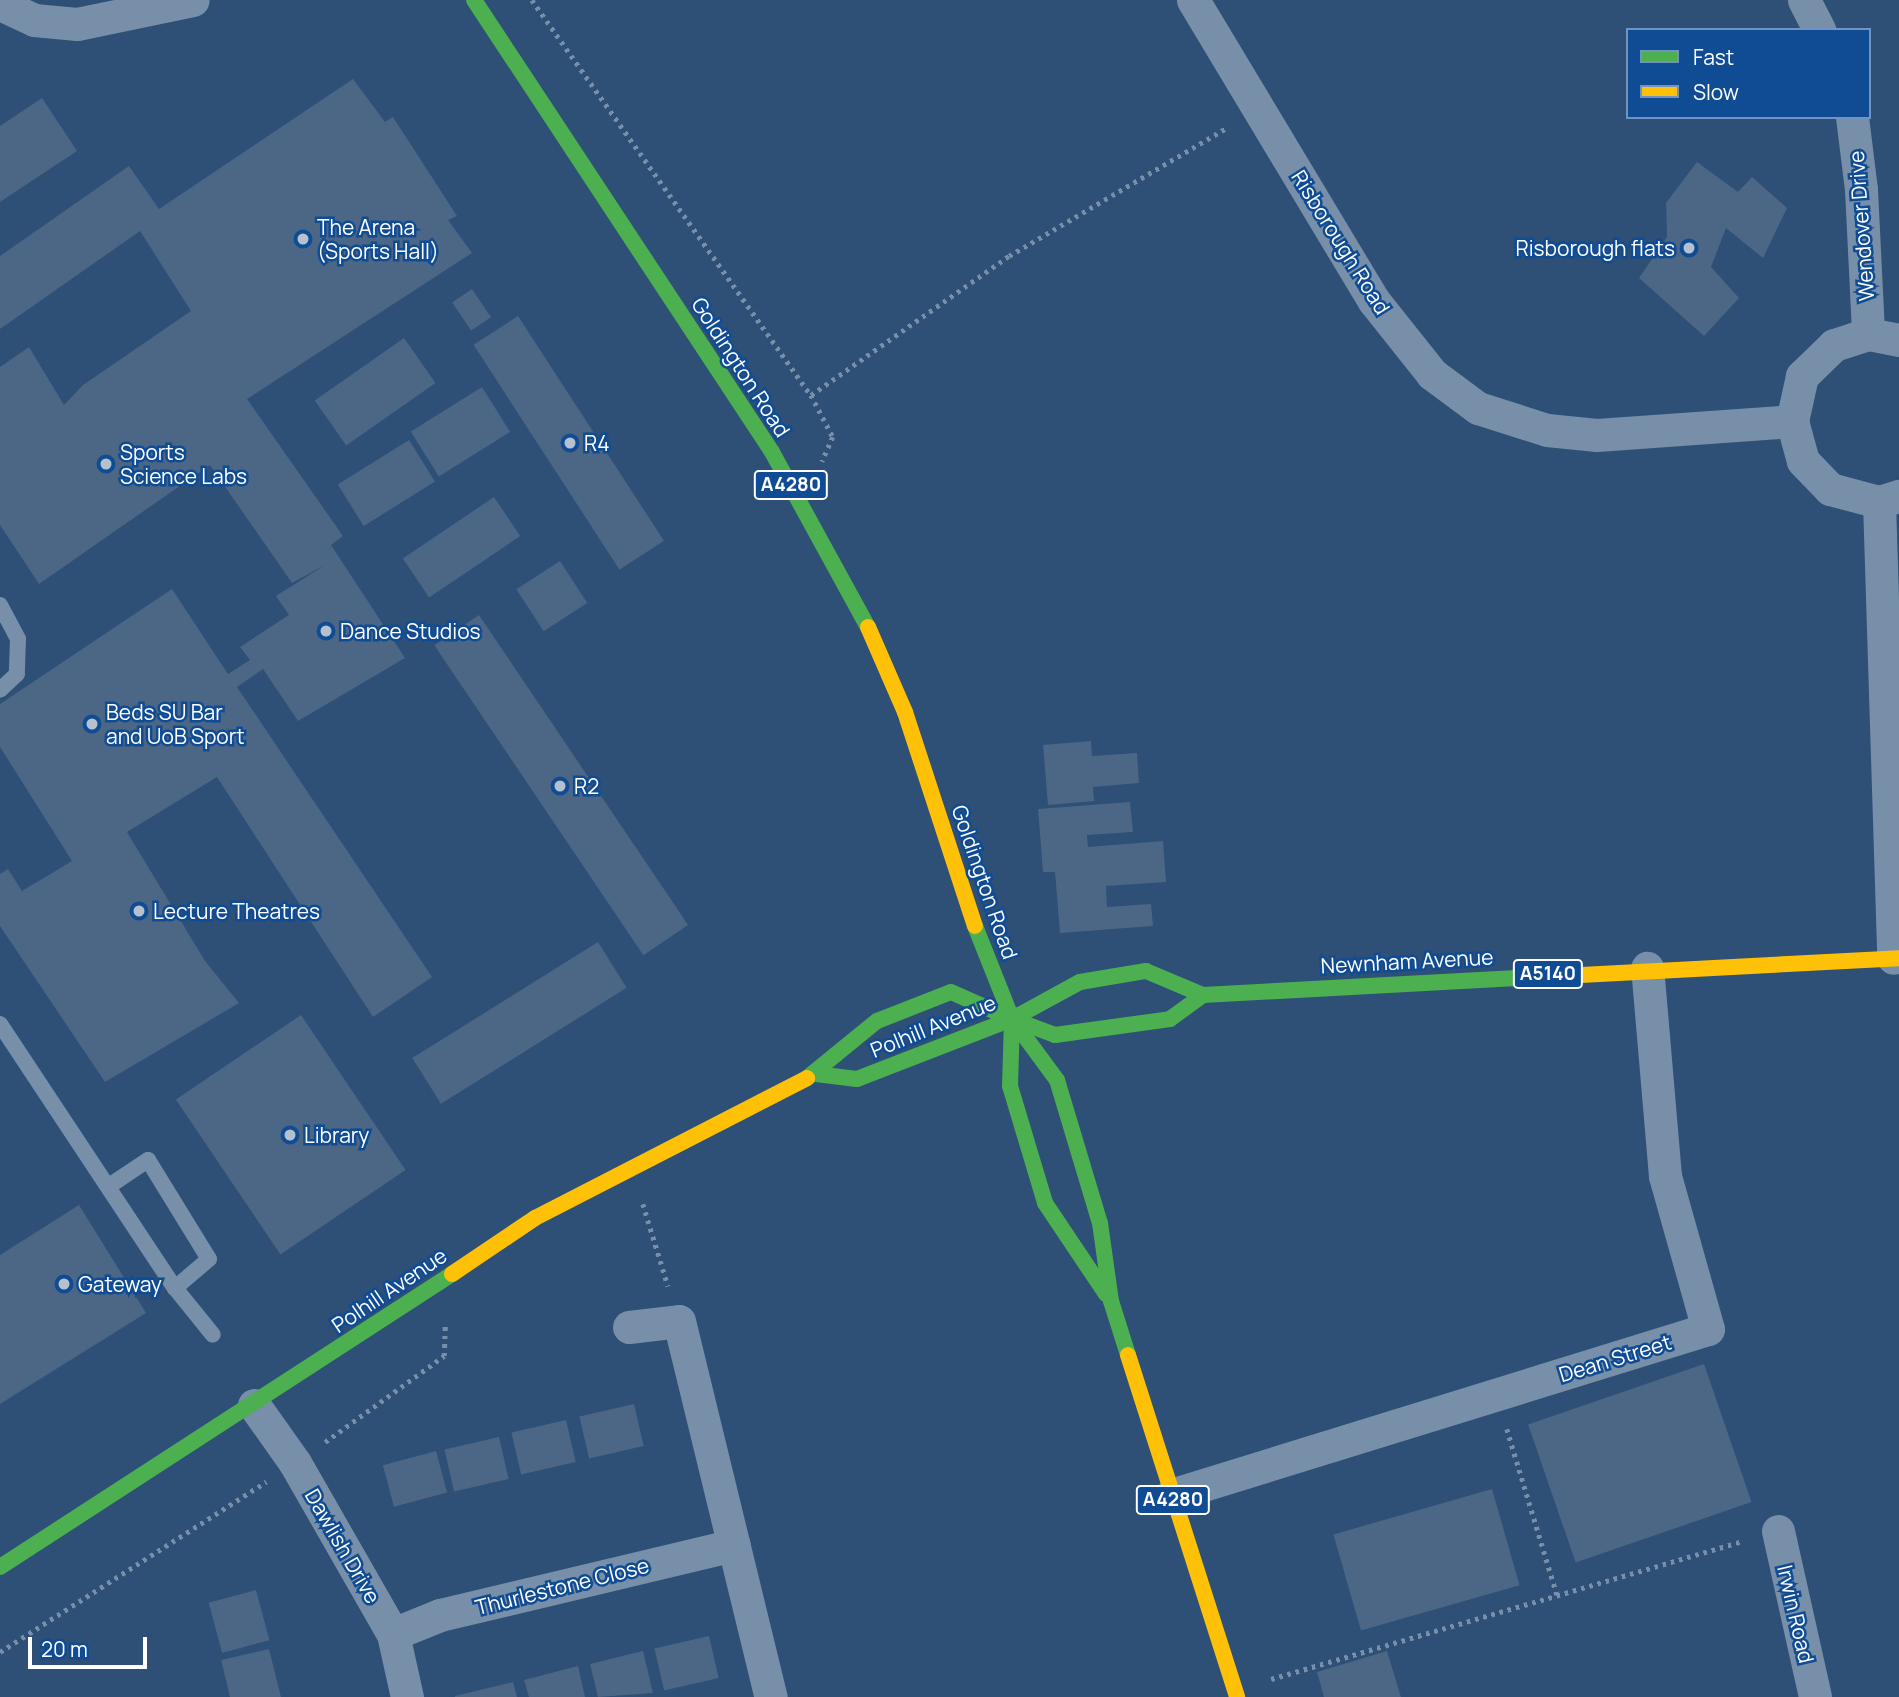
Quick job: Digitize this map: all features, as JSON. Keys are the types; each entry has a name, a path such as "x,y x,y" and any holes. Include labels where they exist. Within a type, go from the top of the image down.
{"main road":[{"name":"Goldington Road","path":"474,0 772,452 853,593 905,712 968,908 1012,1018 1058,1080 1100,1223 1111,1301 1236,1693"},
{"name":"Newnham Avenue","path":"1203,995 1647,968 1896,958"},
{"path":"1012,1018 1080,982 1146,971 1203,995"},
{"name":"Polhill Avenue","path":"0,1567 254,1405 535,1218 631,1166 816,1074 877,1021 951,992 1012,1018"},
{"path":"1012,1018 1055,1035 1130,1026 1170,1019 1203,995"},
{"name":"Goldington Road","path":"1012,1018 1010,1086 1045,1203 1111,1301"},
{"name":"Polhill Avenue","path":"816,1074 857,1079 1012,1018"}],"street":[{"path":"0,4 34,20 77,24 193,0"},
{"name":"Risborough Road","path":"1193,0 1374,301 1432,374 1478,408 1547,430 1597,435 1791,421"},
{"path":"1804,0 1818,28"},
{"name":"Wendover Drive","path":"1852,119 1884,337"},
{"path":"1884,337 1834,345 1802,376 1791,421 1803,461 1830,489 1889,499 1896,958"},
{"name":"Dean Street","path":"1171,1495 1708,1329 1665,1176 1647,968"},
{"path":"629,1327 679,1321 771,1697"},
{"name":"Dawlish Drive","path":"254,1405 295,1463 393,1634 407,1697"},
{"name":"Irwin Road","path":"1778,1531 1815,1697"},
{"name":"Thurlestone Close","path":"393,1634 440,1615 734,1545"}],"lane":[{"path":"0,606 18,639 17,674 0,690"},
{"path":"0,1024 175,1288 213,1335"},
{"path":"109,1186 148,1160 209,1259 175,1288"}],"path":[{"path":"532,0 811,395 1009,256 1258,108"},
{"path":"631,1166 679,1321"},
{"path":"0,1652 295,1463 444,1356 447,1276"},
{"path":"1496,1395 1557,1595"},
{"path":"1236,1693 1778,1531"}],"building":[{"path":"353,79 385,122 393,117 457,216 448,220 472,253 247,399 343,536 331,545 405,658 298,721 263,669 237,687 432,977 373,1017 217,777 127,832 205,961 239,1003 105,1082 0,926 0,874 8,869 22,891 72,861 0,747 0,704 172,589 228,674 250,660 240,647 289,615 276,596 325,565 292,583 210,465 39,584 0,525 0,367 29,347 64,405 83,385 191,311 140,231 0,329 0,256 129,166 159,209"},
{"path":"42,98 77,151 0,202 0,126"},
{"name":"Risborough flats","path":"1697,162 1738,192 1752,177 1787,208 1763,258 1726,228 1711,267 1739,298 1704,336 1639,278 1667,237 1666,203"},
{"path":"472,289 491,317 471,331 452,302"},
{"name":"R4","path":"518,316 664,541 620,570 474,345"},
{"path":"404,338 436,383 346,446 315,401"},
{"path":"482,387 510,432 439,476 411,432"},
{"path":"409,440 435,482 364,526 338,485"},
{"path":"494,497 520,536 429,597 403,559"},
{"path":"560,561 587,603 544,631 516,589"},
{"name":"R2","path":"479,615 688,925 643,955 434,645"},
{"path":"1091,741 1092,756 1137,753 1139,783 1093,787 1094,801 1048,805 1043,745"},
{"path":"1130,802 1133,832 1087,835 1088,847 1163,841 1166,882 1106,886 1107,907 1151,904 1153,926 1060,933 1055,872 1043,872 1038,809"},
{"path":"598,942 627,988 441,1104 412,1058"},
{"name":"Library","path":"301,1015 406,1170 280,1254 176,1099"},
{"name":"Gateway","path":"79,1205 146,1313 0,1404 0,1255"},
{"path":"1704,1364 1752,1502 1576,1563 1528,1425"},
{"path":"634,1404 644,1446 589,1458 579,1417"},
{"path":"566,1420 576,1462 521,1474 511,1433"},
{"path":"499,1437 509,1479 454,1491 444,1450"},
{"path":"436,1451 447,1493 394,1507 383,1465"},
{"path":"1492,1489 1520,1585 1361,1631 1333,1534"},
{"path":"256,1590 269,1640 222,1653 209,1603"},
{"path":"709,1636 719,1678 664,1690 654,1649"},
{"path":"269,1649 281,1697 230,1697 221,1660"},
{"path":"643,1651 653,1693 598,1697 590,1664"},
{"path":"1387,1651 1401,1697 1324,1697 1317,1672"},
{"path":"578,1666 585,1697 529,1697 524,1680"},
{"path":"513,1682 517,1697 455,1697 455,1696"}],"traffic: fast":[{"path":"474,0 772,452 868,627"},
{"path":"975,926 1012,1019 1057,1080 1100,1223 1111,1301 1128,1355"},
{"path":"1012,1019 1080,982 1146,971 1203,995"},
{"path":"1012,1019 1055,1035 1170,1019 1203,995 1522,978"},
{"path":"807,1078 877,1021 951,992 1012,1019"},
{"path":"816,1074 857,1079 1012,1019"},
{"path":"1012,1019 1010,1086 1045,1203 1106,1294"},
{"path":"0,1567 452,1274"}],"traffic: slow":[{"path":"868,627 905,712 975,926"},
{"path":"1522,978 1899,958"},
{"path":"452,1274 535,1218 807,1078"},
{"path":"1128,1355 1237,1697"}],"place":[{"name":"The Arena (Sports Hall)","path":"303,239"},
{"name":"Risborough flats","path":"1689,248"},
{"name":"R4","path":"570,443"},
{"name":"Sports Science Labs","path":"106,464"},
{"name":"Dance Studios","path":"326,631"},
{"name":"Beds SU Bar and UoB Sport","path":"92,724"},
{"name":"R2","path":"560,786"},
{"name":"Lecture Theatres","path":"139,911"},
{"name":"Library","path":"290,1135"},
{"name":"Gateway","path":"64,1284"}]}
